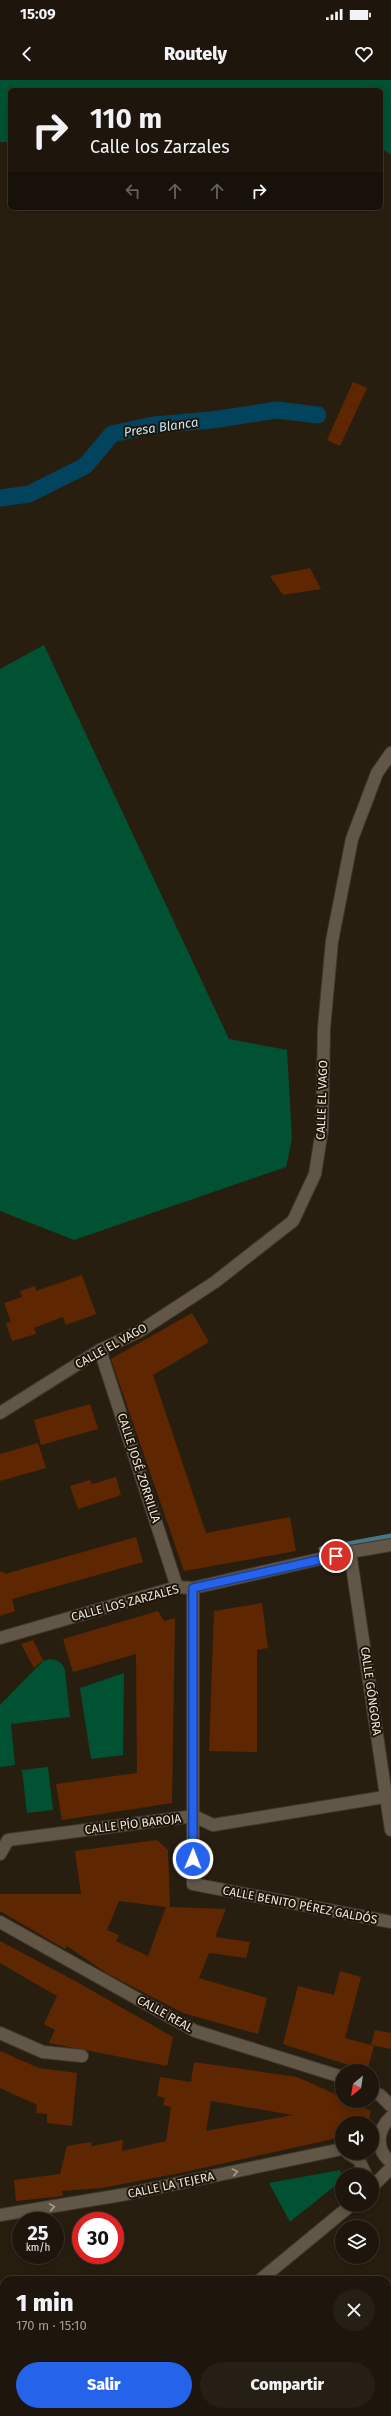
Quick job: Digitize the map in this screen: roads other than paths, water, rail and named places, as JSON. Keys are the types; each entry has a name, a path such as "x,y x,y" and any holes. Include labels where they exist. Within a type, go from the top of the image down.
{"street":[{"name":"CALLE EL VAGO","path":"0,1413 100,1350 140,1332 215,1282 293,1221 315,1174 322,1130 324,1028 332,941 352,839 377,772 391,753"},
{"name":"CALLE JOSÉ ZORRILLA","path":"100,1350 178,1587"},
{"name":"CALLE LOS ZARZALES","path":"0,1638 178,1587 193,1588 350,1552 391,1545"},
{"name":"CALLE GÓNGORA","path":"350,1552 389,1796 391,1830"},
{"name":"CALLE BENITO PÉREZ GALDÓS","path":"193,1588 193,1884 391,1922"},
{"name":"CALLE PÍO BAROJA","path":"0,1854 8,1840 194,1816 213,1825 389,1796"},
{"name":"CALLE REAL","path":"0,1922 195,2031 335,2075"},
{"path":"0,2033 43,2052 82,2056"},
{"path":"379,2096 391,2106"},
{"path":"379,2135 382,2128 391,2117"},
{"path":"379,2146 391,2162"},
{"name":"CALLE LA TEJERA","path":"0,2215 126,2194 335,2150"},
{"path":"379,2180 391,2168"},
{"path":"265,2276 343,2212"}],"waterway":[{"name":"Presa Blanca","path":"0,498 29,494 85,466 112,434 153,425 212,420 277,410 318,415"},
{"path":"321,1549 391,1536"}]}
